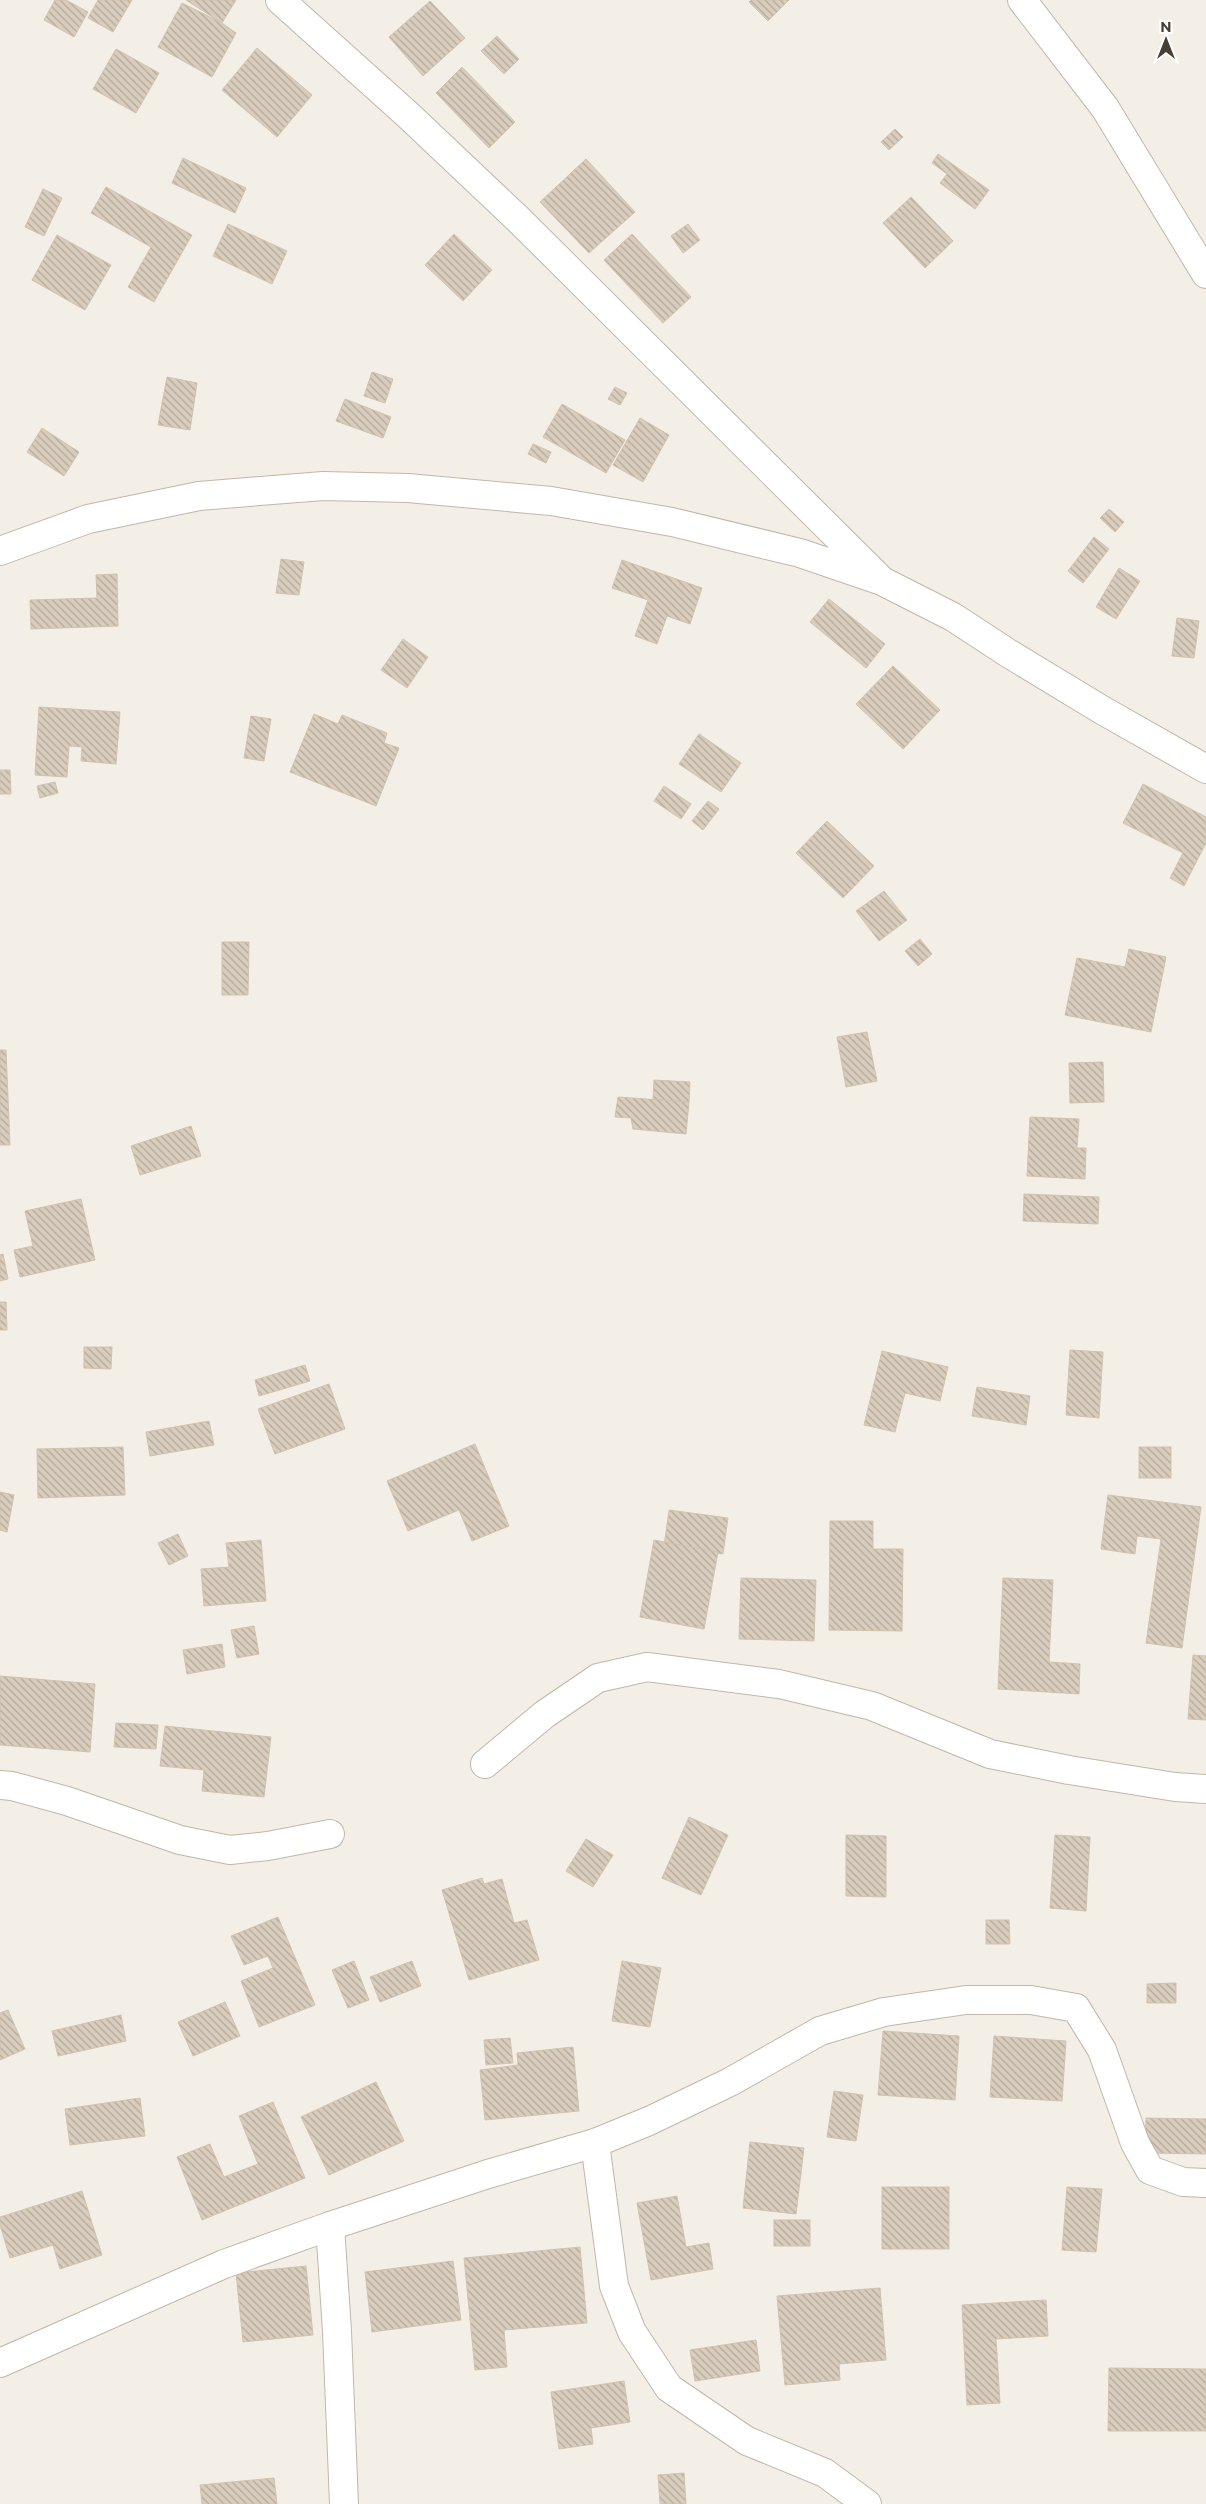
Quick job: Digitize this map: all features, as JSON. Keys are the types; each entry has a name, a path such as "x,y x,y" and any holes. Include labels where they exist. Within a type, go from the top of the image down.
{"street":[{"path":"280,0 408,115 518,219 882,581"},
{"path":"1022,0 1104,108 1206,274"},
{"path":"0,551 88,519 200,496 323,486 408,488 551,500 672,522 800,553 882,581 953,617 1008,654 1206,769"},
{"path":"485,1764 545,1714 598,1678 647,1667 779,1684 872,1706 990,1754 1079,1772 1175,1787 1206,1789"},
{"path":"0,1785 12,1786 67,1801 180,1840 230,1850 268,1846 330,1834"},
{"path":"0,2363 224,2264 330,2226 488,2174 596,2143 650,2121 730,2082 820,2031 884,2012 966,2000 1031,2000 1076,2008 1102,2050 1135,2143 1150,2170 1183,2182 1206,2183"},
{"path":"596,2143 614,2286 632,2332 669,2388 747,2442 825,2473 867,2504"},
{"path":"330,2226 337,2331 344,2504"}],"building":[{"path":"55,0 66,0 88,12 74,37 44,20"},
{"path":"98,0 132,0 113,32 88,18"},
{"path":"186,0 236,0 222,23"},
{"path":"751,0 789,0 768,21 749,2"},
{"path":"430,1 465,38 423,76 389,37"},
{"path":"182,3 222,23 236,33 212,77 158,47"},
{"path":"497,36 519,59 504,74 481,51"},
{"path":"257,48 312,95 277,137 222,90"},
{"path":"116,49 159,73 136,113 93,89"},
{"path":"462,67 515,122 489,148 436,93"},
{"path":"895,129 903,137 889,150 881,142"},
{"path":"938,154 989,190 975,209 940,183 947,174 932,163"},
{"path":"183,158 246,188 235,213 172,183"},
{"path":"586,159 635,212 589,253 540,202"},
{"path":"106,187 192,235 154,302 128,287 151,247 91,213"},
{"path":"43,189 62,198 44,236 25,227"},
{"path":"911,197 953,241 925,268 883,223"},
{"path":"228,224 287,251 272,284 213,256"},
{"path":"688,224 700,240 683,253 671,236"},
{"path":"454,234 492,270 463,301 425,265"},
{"path":"632,234 691,297 663,323 604,260"},
{"path":"57,235 111,265 85,310 32,280"},
{"path":"372,372 393,379 385,403 364,396"},
{"path":"167,377 197,383 190,430 158,425"},
{"path":"615,387 627,393 620,405 608,399"},
{"path":"345,399 391,417 383,438 336,421"},
{"path":"562,404 625,440 606,473 543,437"},
{"path":"640,418 669,435 643,482 613,465"},
{"path":"42,428 79,452 64,476 27,452"},
{"path":"533,444 551,452 546,463 528,454"},
{"path":"1109,509 1124,522 1115,532 1100,518"},
{"path":"1094,537 1109,549 1083,583 1068,571"},
{"path":"281,559 304,562 299,595 276,593"},
{"path":"622,560 702,588 690,624 667,616 657,644 635,636 648,600 612,588"},
{"path":"1119,568 1140,581 1116,619 1096,607"},
{"path":"117,574 118,626 31,629 30,600 97,598 96,575"},
{"path":"829,599 885,644 866,668 810,622"},
{"path":"1177,618 1199,621 1194,658 1172,656"},
{"path":"403,639 428,657 407,688 381,670"},
{"path":"893,666 940,710 903,749 856,704"},
{"path":"39,707 120,712 116,764 81,761 82,747 69,746 67,777 35,775"},
{"path":"314,714 338,724 342,715 387,733 384,743 399,748 376,806 290,772"},
{"path":"251,716 271,719 264,761 244,758"},
{"path":"699,734 741,763 721,792 679,764"},
{"path":"0,770 10,770 11,794 0,794"},
{"path":"55,782 58,793 40,798 37,786"},
{"path":"1143,784 1206,817 1206,843 1184,886 1170,878 1183,853 1123,823"},
{"path":"664,786 691,804 681,819 654,801"},
{"path":"708,801 719,809 703,830 692,821"},
{"path":"827,821 874,866 843,898 796,853"},
{"path":"884,891 907,920 879,941 856,911"},
{"path":"920,939 932,954 918,966 905,951"},
{"path":"222,942 249,942 248,995 222,995"},
{"path":"1129,949 1166,957 1151,1032 1065,1015 1077,958 1125,967"},
{"path":"867,1032 877,1081 846,1087 837,1037"},
{"path":"0,1050 6,1050 10,1145 0,1145"},
{"path":"1103,1062 1104,1102 1070,1103 1069,1063"},
{"path":"654,1080 690,1082 689,1102 653,1100"},
{"path":"618,1097 689,1102 686,1134 633,1129 631,1118 615,1117"},
{"path":"1030,1117 1079,1119 1077,1148 1086,1148 1085,1179 1027,1176"},
{"path":"191,1126 201,1156 140,1175 131,1146"},
{"path":"1024,1194 1099,1197 1098,1224 1023,1221"},
{"path":"81,1199 95,1260 20,1277 14,1250 33,1246 25,1211"},
{"path":"3,1254 8,1279 0,1281 0,1255"},
{"path":"0,1302 6,1302 7,1330 0,1330"},
{"path":"84,1347 112,1347 111,1369 84,1368"},
{"path":"1070,1350 1103,1352 1099,1418 1066,1415"},
{"path":"882,1351 948,1367 940,1401 905,1393 895,1432 864,1425"},
{"path":"305,1365 310,1381 259,1396 255,1380"},
{"path":"329,1384 345,1429 275,1454 258,1409"},
{"path":"977,1387 1030,1396 1026,1425 972,1416"},
{"path":"209,1421 214,1445 150,1456 146,1432"},
{"path":"475,1444 509,1526 472,1541 459,1510 408,1531 387,1481"},
{"path":"123,1447 125,1495 38,1498 37,1449"},
{"path":"1139,1447 1171,1447 1171,1478 1139,1478"},
{"path":"0,1492 14,1495 7,1532 0,1530"},
{"path":"1108,1495 1201,1507 1182,1648 1146,1643 1161,1539 1137,1536 1135,1554 1101,1549"},
{"path":"669,1510 728,1518 723,1554 664,1546"},
{"path":"830,1521 873,1521 873,1549 903,1549 902,1631 829,1630"},
{"path":"178,1534 188,1556 169,1565 158,1543"},
{"path":"261,1540 266,1601 204,1606 201,1569 229,1567 226,1543"},
{"path":"654,1540 718,1552 704,1629 640,1617"},
{"path":"741,1578 816,1580 814,1641 739,1639"},
{"path":"1003,1578 1053,1580 1049,1662 1080,1664 1079,1694 998,1689"},
{"path":"254,1626 259,1654 237,1658 231,1630"},
{"path":"222,1644 225,1667 187,1674 183,1650"},
{"path":"1193,1655 1206,1656 1206,1720 1188,1719"},
{"path":"0,1676 95,1684 90,1752 0,1745"},
{"path":"116,1723 158,1725 156,1749 114,1747"},
{"path":"165,1726 271,1737 264,1797 202,1791 204,1770 160,1766"},
{"path":"689,1817 728,1835 701,1895 662,1878"},
{"path":"846,1835 886,1836 886,1897 846,1896"},
{"path":"1055,1835 1090,1837 1086,1911 1050,1908"},
{"path":"586,1839 613,1855 593,1887 566,1871"},
{"path":"482,1878 484,1884 502,1879 514,1923 527,1920 539,1960 469,1980 442,1890"},
{"path":"278,1917 315,2005 259,2027 241,1981 273,1968 268,1956 244,1965 231,1936"},
{"path":"986,1920 1009,1920 1010,1944 986,1944"},
{"path":"354,1961 369,2000 348,2008 332,1970"},
{"path":"412,1961 421,1986 380,2002 370,1977"},
{"path":"622,1961 661,1968 650,2027 612,2021"},
{"path":"1176,1983 1176,2003 1147,2003 1147,1984"},
{"path":"225,2002 240,2036 193,2056 178,2022"},
{"path":"8,2010 25,2049 0,2060 0,2013"},
{"path":"121,2015 126,2041 58,2056 52,2031"},
{"path":"883,2031 959,2036 955,2100 878,2095"},
{"path":"994,2036 1066,2041 1062,2101 990,2097"},
{"path":"510,2038 513,2063 486,2065 484,2040"},
{"path":"573,2047 579,2111 485,2120 480,2070 518,2065 517,2053"},
{"path":"376,2082 404,2141 329,2175 301,2117"},
{"path":"834,2091 863,2095 856,2141 827,2137"},
{"path":"140,2098 145,2136 70,2145 65,2109"},
{"path":"273,2102 305,2178 202,2220 177,2157 210,2144 224,2177 258,2164 239,2116"},
{"path":"1146,2118 1206,2119 1206,2154 1145,2153"},
{"path":"750,2142 804,2148 796,2214 743,2208"},
{"path":"882,2187 949,2187 949,2249 882,2249"},
{"path":"1067,2187 1102,2189 1096,2252 1062,2250"},
{"path":"82,2191 102,2255 60,2269 53,2245 10,2258 0,2225 0,2217"},
{"path":"677,2196 686,2247 709,2243 713,2269 651,2280 637,2203"},
{"path":"774,2220 810,2220 810,2246 774,2246"},
{"path":"580,2247 587,2323 504,2330 507,2367 475,2370 464,2258"},
{"path":"453,2261 461,2320 372,2332 365,2272"},
{"path":"306,2266 313,2335 243,2342 236,2273"},
{"path":"880,2288 886,2360 839,2364 840,2380 785,2385 777,2296"},
{"path":"1046,2300 1048,2336 996,2339 1000,2403 967,2405 962,2305"},
{"path":"756,2340 760,2371 695,2381 690,2350"},
{"path":"1109,2368 1206,2369 1206,2431 1108,2431"},
{"path":"624,2381 630,2422 591,2428 593,2444 559,2449 551,2392"},
{"path":"684,2473 686,2504 660,2504 658,2475"},
{"path":"274,2478 277,2504 202,2504 200,2485"}]}
